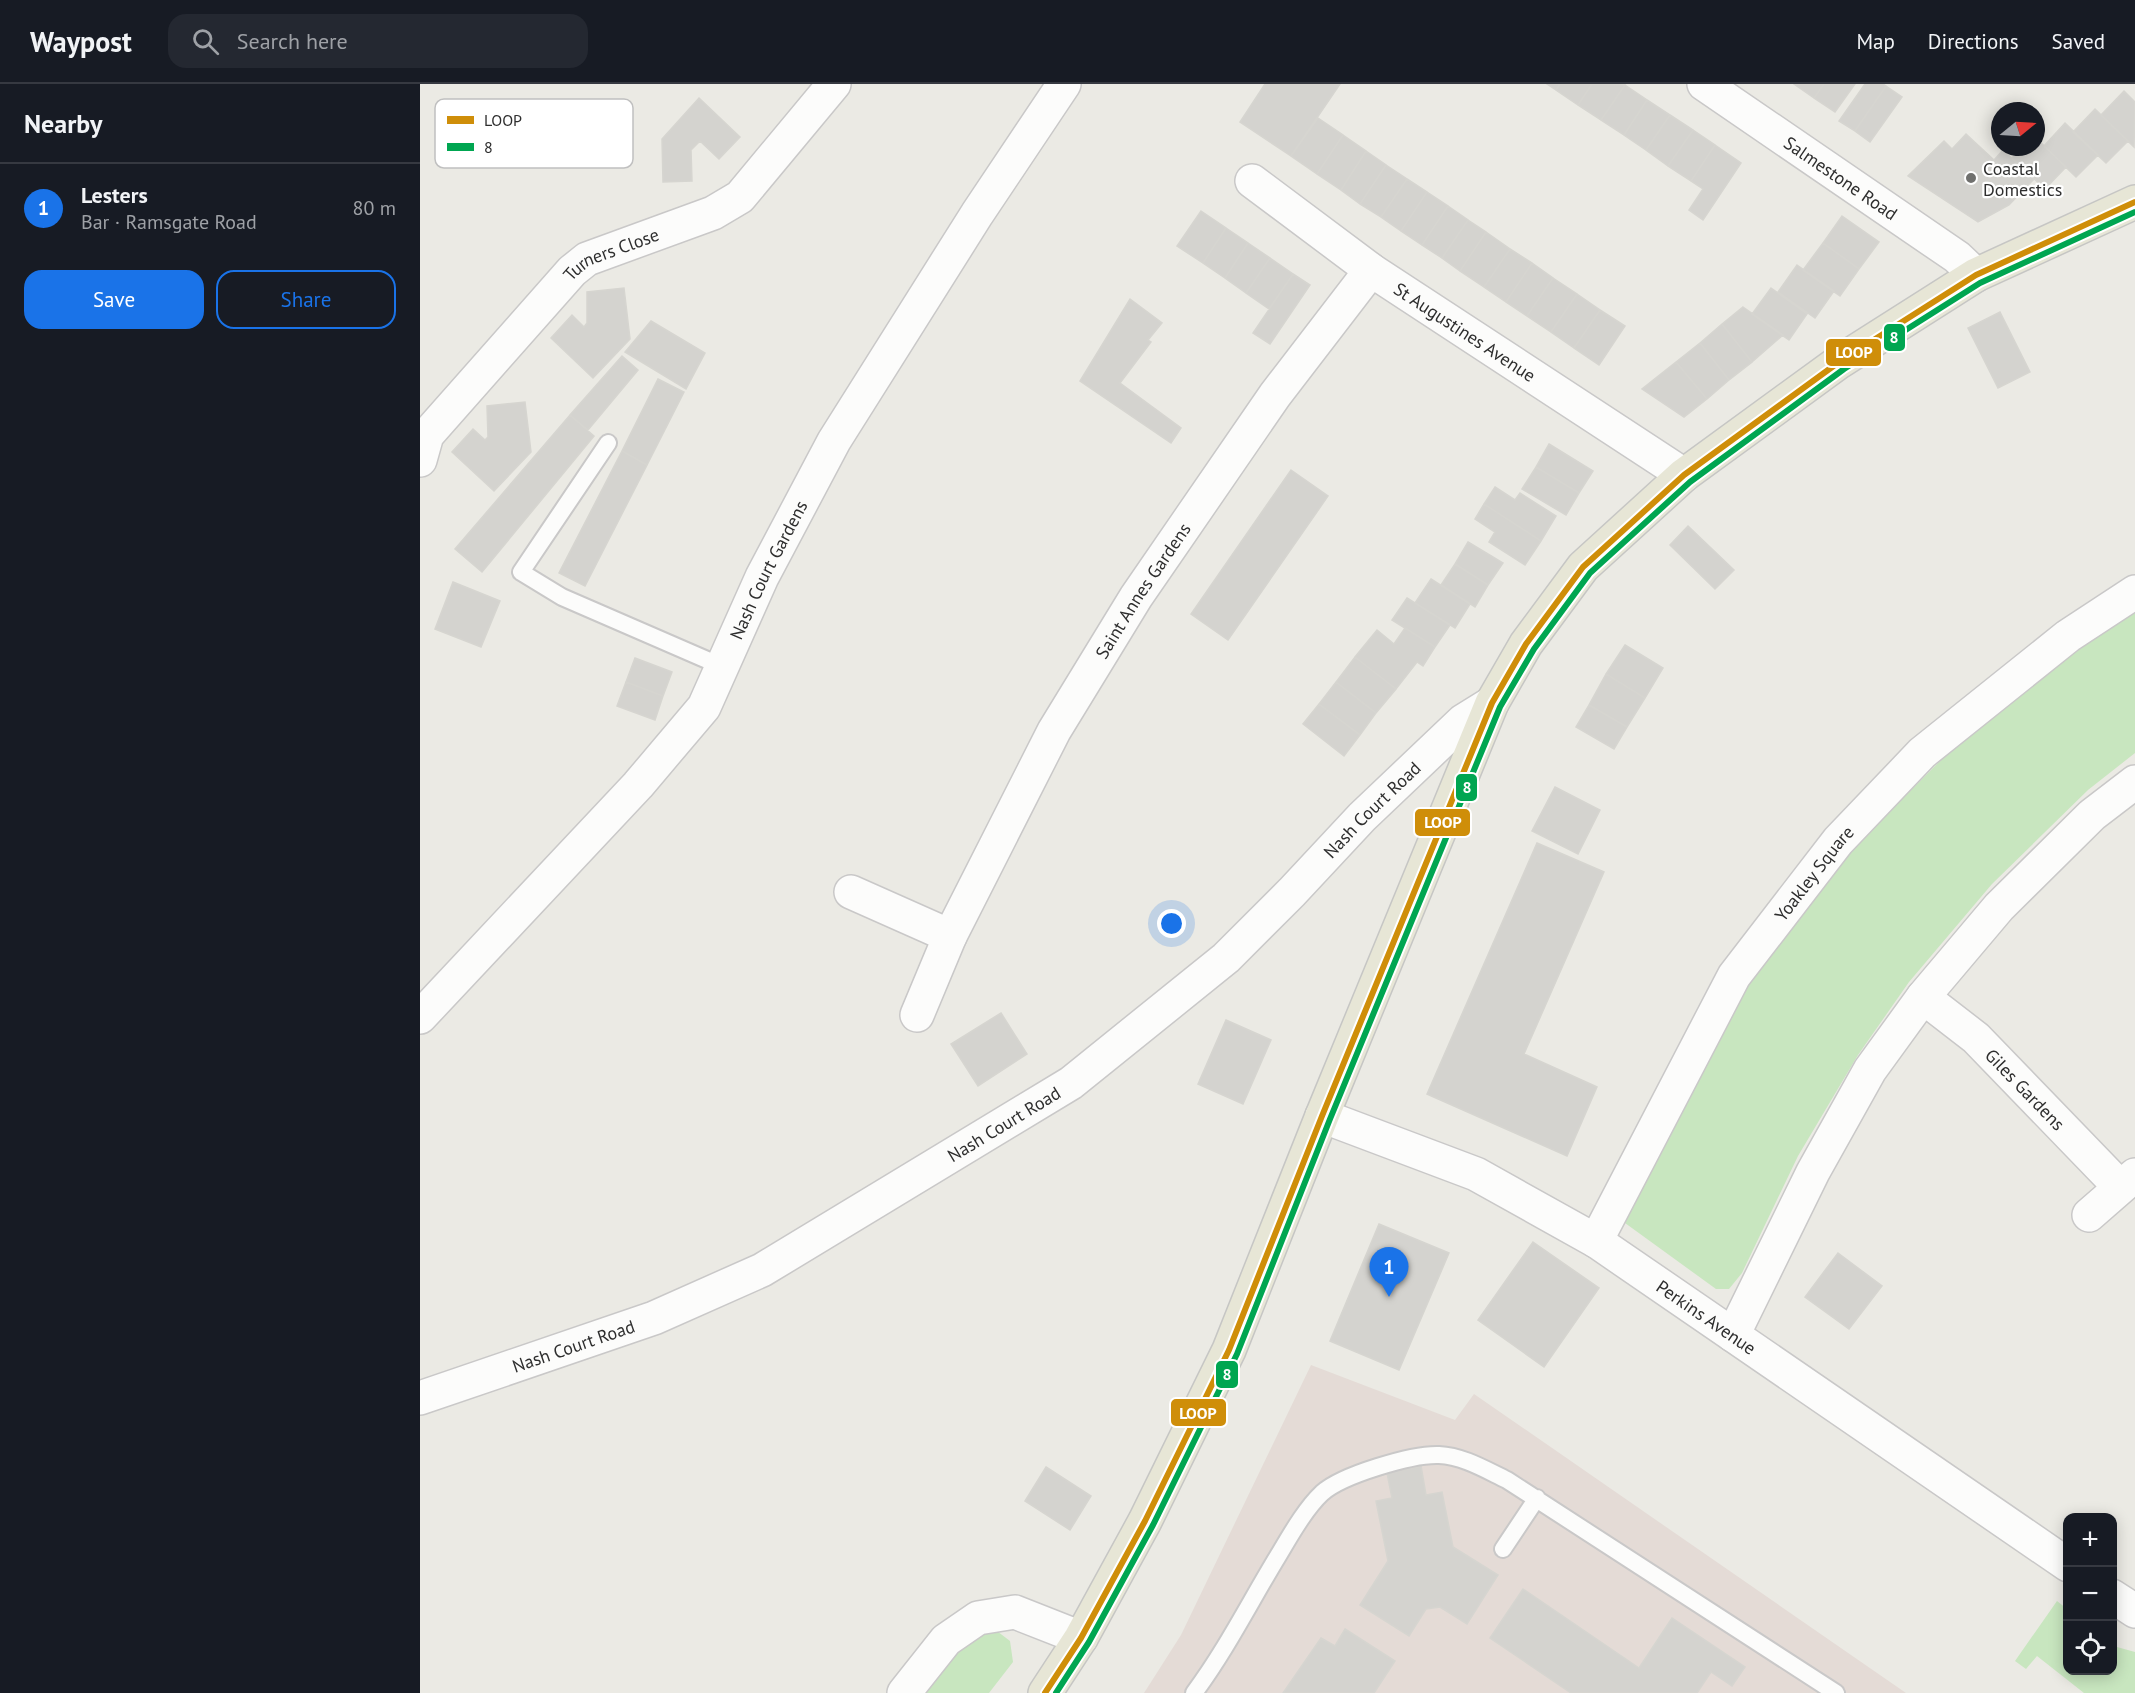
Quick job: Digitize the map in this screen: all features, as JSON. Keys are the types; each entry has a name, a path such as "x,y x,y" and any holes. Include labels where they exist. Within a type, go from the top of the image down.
{"main road":[{"path":"1045,1693 1081,1638 1145,1521 1229,1350 1322,1116 1492,703 1526,644 1583,567 1684,475 1839,362 1976,275 2135,202"}],"street":[{"name":"Turners Close","path":"420,460 427,435 572,271 587,259 713,213 740,197 834,84"},
{"name":"Nash Court Gardens","path":"420,1017 638,785 704,707 762,577 834,441 977,214 1064,84"},
{"name":"Salmestone Road","path":"1704,84 1957,257 1976,275"},
{"name":"St Augustines Avenue","path":"1252,181 1371,270 1684,475"},
{"name":"Saint Annes Gardens","path":"917,1015 950,936 1054,732 1136,597 1275,395 1371,270"},
{"name":"Yoakley Square","path":"1596,1241 1734,976 1838,841 1922,753 2068,636 2135,592"},
{"name":"Nash Court Road","path":"420,1398 654,1318 762,1270 1071,1083 1226,958 1362,817 1462,721 1492,703"},
{"path":"1733,1335 1813,1172 1870,1070 1923,997 1999,907 2092,815 2135,782"},
{"path":"851,892 950,936"},
{"name":"Giles Gardens","path":"1923,997 1976,1038 2128,1181 2089,1215"},
{"name":"Perkins Avenue","path":"1322,1116 1476,1174 1596,1241 2063,1562"},
{"path":"2117,1599 2135,1611"},
{"path":"904,1693 946,1640 978,1618 1015,1612 1081,1638"}],"lane":[{"path":"608,443 521,572 562,597 721,666"},
{"path":"1194,1693 1219,1660 1294,1529 1323,1492 1360,1472 1409,1458 1439,1455 1471,1463 1507,1480 1836,1693"},
{"path":"1503,1550 1536,1498"}],"shaded area":[{"path":"1311,1365 1455,1420 1474,1394 1906,1693 1144,1693 1181,1635"}],"green space":[{"path":"2135,605 2135,753 2088,790 1992,884 1909,982 1858,1055 1798,1156 1742,1273 1729,1289 1716,1289 1625,1223 1672,1116 1730,1003 1841,860 1977,724"},
{"path":"2057,1601 2063,1606 2063,1675 2117,1675 2117,1647 2135,1652 2135,1693 2084,1693 2037,1656 2026,1669 2015,1661"},
{"path":"989,1625 1010,1641 1013,1662 989,1693 919,1693 957,1640"}],"building":[{"path":"1265,84 1340,84 1291,156 1240,122"},
{"path":"1547,84 1560,84 1556,90"},
{"path":"1560,84 1592,84 1578,105 1556,90"},
{"path":"1592,84 1625,85 1601,120 1578,105"},
{"path":"1794,84 1824,84 1814,98"},
{"path":"1824,84 1855,84 1835,112 1814,98"},
{"path":"1865,84 1886,86 1855,131 1839,121"},
{"path":"1625,85 1647,100 1624,135 1601,120"},
{"path":"1886,86 1902,97 1870,142 1855,131"},
{"path":"2124,91 2135,102 2134,147 2101,115"},
{"path":"699,98 740,137 719,159 700,141 691,150 692,181 663,182 662,139"},
{"path":"1647,100 1670,115 1646,150 1624,135"},
{"path":"2095,109 2128,141 2106,163 2073,132"},
{"path":"1670,115 1693,130 1668,166 1646,150"},
{"path":"1318,118 1343,135 1317,174 1291,156"},
{"path":"2065,123 2098,155 2076,177 2045,145"},
{"path":"1693,130 1715,145 1691,181 1668,166"},
{"name":"Coastal Domestics","path":"1966,134 1994,160 1998,156 2009,156 2034,179 2009,205 1978,222 1908,176 1944,141 1952,149"},
{"path":"1343,135 1366,151 1341,190 1317,174"},
{"path":"1715,145 1741,163 1703,220 1689,210 1703,189 1691,181"},
{"path":"2045,147 2066,167 2045,189 2012,158 2014,156 2045,156"},
{"path":"1366,151 1386,165 1360,204 1341,190"},
{"path":"1386,165 1407,179 1381,217 1360,204"},
{"path":"1407,179 1427,192 1401,231 1381,217"},
{"path":"1427,192 1448,206 1422,245 1401,231"},
{"path":"1448,206 1468,220 1442,258 1422,245"},
{"path":"1201,211 1226,228 1203,263 1177,246"},
{"path":"1842,216 1879,242 1859,269 1823,243"},
{"path":"1468,220 1486,232 1460,271 1442,258"},
{"path":"1226,228 1248,243 1225,278 1203,263"},
{"path":"1486,232 1510,249 1484,287 1460,271"},
{"path":"1248,243 1270,258 1246,293 1225,278"},
{"path":"1823,243 1859,269 1840,296 1803,270"},
{"path":"1510,249 1532,263 1506,302 1484,287"},
{"path":"1270,258 1293,274 1269,309 1246,293"},
{"path":"1532,263 1553,278 1527,316 1506,302"},
{"path":"1797,265 1834,291 1815,318 1778,292"},
{"path":"1293,274 1310,285 1270,344 1253,333"},
{"path":"1553,278 1577,294 1551,332 1527,316"},
{"path":"624,288 630,339 593,378 551,338 572,315 584,327 587,323 587,292"},
{"path":"1771,288 1807,314 1789,340 1752,314"},
{"path":"1577,294 1600,310 1574,348 1551,332"},
{"path":"1130,299 1162,323 1148,340 1151,342 1120,383 1181,428 1171,443 1080,381"},
{"path":"1743,307 1783,335 1752,362 1722,324"},
{"path":"1600,310 1625,326 1599,365 1574,348"},
{"path":"2000,312 2030,372 1998,388 1968,328"},
{"path":"651,321 705,353 686,389 625,352"},
{"path":"1722,324 1752,362 1729,380 1700,343"},
{"path":"1700,343 1729,380 1707,399 1676,362"},
{"path":"622,356 638,370 588,430 570,415"},
{"path":"1676,362 1707,399 1684,417 1642,389"},
{"path":"658,379 684,392 647,465 622,451"},
{"path":"525,402 531,452 494,491 452,452 473,429 485,440 488,437 487,406"},
{"path":"570,415 594,436 482,572 455,549"},
{"path":"1549,444 1593,471 1579,493 1536,467"},
{"path":"622,451 647,465 585,586 559,573"},
{"path":"1536,467 1579,493 1566,515 1522,489"},
{"path":"1291,470 1328,496 1228,640 1191,614"},
{"path":"1495,487 1515,500 1520,493 1556,516 1541,541 1484,504"},
{"path":"1484,504 1541,541 1525,565 1489,542 1495,532 1475,519"},
{"path":"1688,526 1734,570 1715,589 1670,545"},
{"path":"1468,542 1503,563 1488,585 1455,564"},
{"path":"1455,564 1488,585 1475,607 1441,585"},
{"path":"1431,579 1470,604 1455,628 1415,603"},
{"path":"453,582 500,601 481,647 435,629"},
{"path":"1407,598 1450,625 1435,647 1392,620"},
{"path":"1405,628 1435,647 1423,666 1417,662 1396,689 1355,657 1377,630 1394,644"},
{"path":"1625,645 1663,668 1645,698 1606,674"},
{"path":"1355,657 1396,689 1376,713 1336,682"},
{"path":"635,658 672,672 663,696 626,682"},
{"path":"1606,674 1645,698 1627,727 1589,705"},
{"path":"626,682 663,696 655,720 617,706"},
{"path":"1336,682 1376,713 1360,735 1319,704"},
{"path":"1319,704 1360,735 1344,756 1303,724"},
{"path":"1589,705 1627,727 1614,749 1576,727"},
{"path":"1555,787 1600,810 1578,854 1532,831"},
{"path":"1537,843 1604,872 1524,1054 1597,1087 1567,1156 1427,1094"},
{"path":"1001,1013 1027,1054 978,1086 951,1044"},
{"path":"1226,1020 1271,1040 1243,1104 1198,1084"},
{"path":"1379,1224 1449,1253 1399,1370 1330,1341"},
{"path":"1533,1242 1599,1288 1544,1367 1478,1320"},
{"path":"1838,1253 1882,1286 1849,1329 1805,1297"},
{"path":"1421,1466 1426,1495 1442,1492 1453,1547 1498,1575 1467,1624 1440,1607 1426,1609 1409,1636 1360,1605 1388,1561 1376,1501 1392,1498 1387,1473"},
{"path":"1046,1467 1091,1496 1070,1530 1025,1501"},
{"path":"1523,1589 1639,1668 1672,1618 1745,1667 1732,1686 1711,1672 1697,1693 1571,1693 1490,1638"},
{"path":"1345,1629 1395,1661 1374,1693 1283,1693 1321,1638 1335,1646"}],"transit line":[{"name":"LOOP","path":"1045,1693 1081,1638 1145,1521 1229,1350 1322,1116 1492,703 1526,644 1583,567 1684,475 1839,362 1976,275 2135,202"},
{"name":"8","path":"1056,1693 1089,1642 1153,1525 1237,1354 1330,1119 1500,707 1534,649 1590,573 1690,482 1844,369 1980,283 2135,212"}],"place":[{"name":"Coastal Domestics","path":"1971,178"},
{"name":"Lesters","path":"1389,1297"}]}
